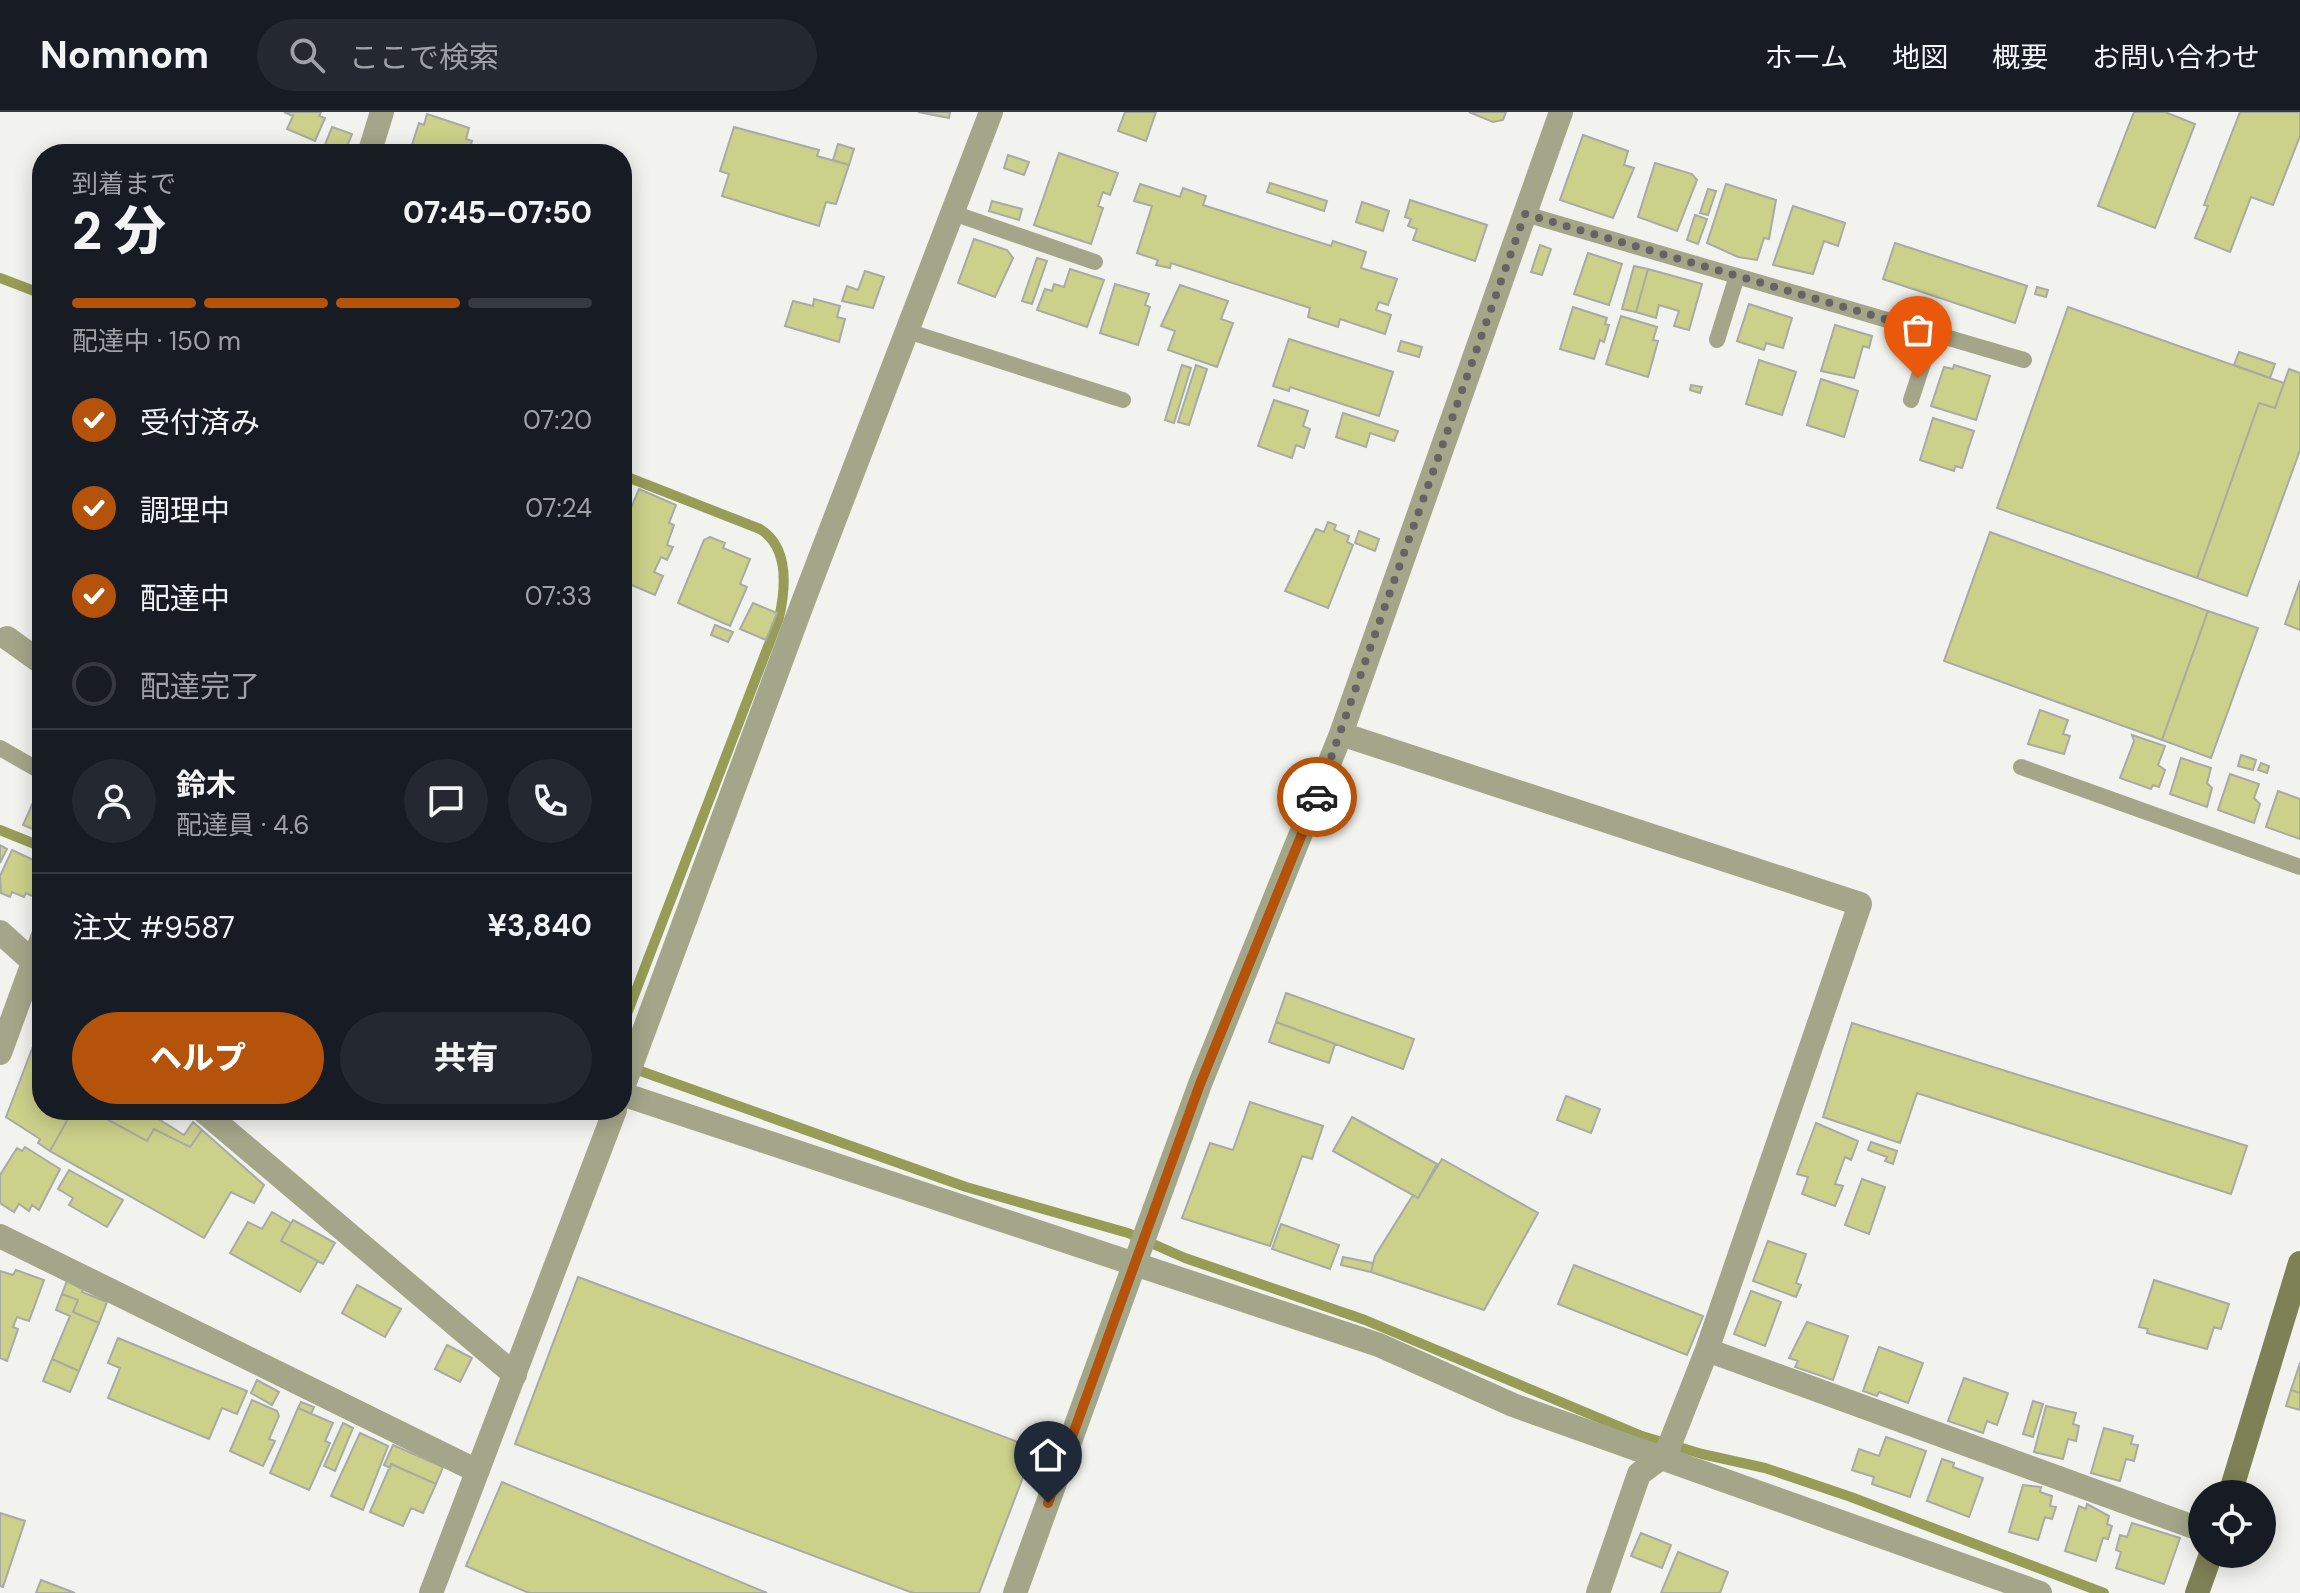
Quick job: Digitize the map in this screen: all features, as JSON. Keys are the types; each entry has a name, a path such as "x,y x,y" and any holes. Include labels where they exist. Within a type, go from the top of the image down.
{"street":[{"path":"372,144 382,112"},
{"path":"632,1039 991,112"},
{"path":"1015,1593 1200,1084 1341,734 1561,112"},
{"path":"2,640 32,657"},
{"path":"1341,734 1860,904 1707,1350 1666,1454 1639,1474 1598,1593"},
{"path":"0,932 32,961"},
{"path":"0,1053 32,975"},
{"path":"632,1095 1379,1345 1513,1405 2040,1593"},
{"path":"214,1120 515,1375"},
{"path":"431,1593 611,1120"},
{"path":"0,1236 477,1471"},
{"path":"2234,1480 2300,1263"},
{"path":"1707,1350 2188,1525"},
{"path":"2197,1593 2206,1568"}],"lane":[{"path":"953,213 1095,262"},
{"path":"1525,214 2024,360"},
{"path":"1717,340 1737,276"},
{"path":"907,331 1123,400"},
{"path":"1911,400 1933,333"},
{"path":"0,748 32,766"},
{"path":"2021,767 2300,867"}],"building":[{"path":"284,112 321,112 319,116 325,118 315,141 287,129 293,116"},
{"path":"918,112 950,112 949,118"},
{"path":"1125,112 1156,112 1146,141 1118,131"},
{"path":"1469,112 1506,112 1503,120 1493,122"},
{"path":"2134,112 2165,112 2195,124 2155,228 2098,206"},
{"path":"2240,112 2300,112 2300,136 2273,205 2251,197 2230,252 2195,238 2208,206 2204,205"},
{"path":"427,114 469,128 466,139 472,141 471,144 412,144 419,123 424,125"},
{"path":"332,127 352,134 348,144 325,144"},
{"path":"734,127 819,150 817,156 849,165 836,204 826,202 819,226 722,196 729,174 720,171"},
{"path":"1583,135 1628,151 1624,165 1634,168 1613,218 1560,200"},
{"path":"838,144 854,149 849,165 833,160"},
{"path":"1059,153 1118,173 1110,195 1103,192 1098,206 1103,208 1091,244 1034,225"},
{"path":"1008,155 1029,162 1024,175 1004,168"},
{"path":"1655,163 1692,174 1697,180 1677,231 1638,217"},
{"path":"1270,183 1327,201 1324,211 1267,192"},
{"path":"1140,184 1180,197 1183,188 1206,196 1203,205 1331,246 1333,241 1366,252 1361,268 1397,279 1388,305 1379,302 1376,310 1391,315 1385,334 1340,319 1338,327 1308,317 1310,308 1171,263 1170,268 1156,265 1158,260 1137,253 1152,206 1134,201"},
{"path":"1726,184 1776,200 1769,239 1764,238 1757,260 1738,257 1707,243"},
{"path":"1708,189 1716,191 1708,215 1700,213"},
{"path":"1410,200 1487,225 1475,261 1413,240 1417,229 1408,226 1411,219 1405,217"},
{"path":"992,201 1022,209 1019,220 989,211"},
{"path":"1362,202 1389,211 1383,231 1356,222"},
{"path":"1793,206 1845,223 1838,246 1824,241 1813,274 1773,265"},
{"path":"1695,215 1707,219 1698,244 1687,240"},
{"path":"974,239 1007,250 1013,258 995,297 958,283"},
{"path":"1895,243 2027,286 2015,323 1883,279"},
{"path":"1540,245 1551,249 1542,275 1531,272"},
{"path":"1588,253 1622,264 1609,305 1574,294"},
{"path":"1037,258 1047,261 1032,304 1022,301"},
{"path":"1634,266 1648,269 1636,312 1622,309"},
{"path":"1070,269 1104,280 1087,327 1037,310 1045,289 1052,291 1054,284 1064,287"},
{"path":"1648,269 1702,284 1689,330 1674,326 1679,311 1659,305 1656,318 1636,312"},
{"path":"865,271 884,277 873,308 842,301 847,286 858,290"},
{"path":"1115,284 1149,294 1145,305 1150,307 1138,345 1100,333"},
{"path":"1180,285 1228,301 1221,319 1233,323 1217,367 1168,350 1175,331 1161,326"},
{"path":"2037,287 2048,290 2046,297 2035,294"},
{"path":"814,299 840,306 837,317 845,319 839,342 785,326 793,301 813,306"},
{"path":"1749,304 1792,318 1783,348 1766,343 1764,350 1737,341"},
{"path":"1573,307 1607,318 1605,324 1609,325 1604,342 1600,340 1594,359 1560,349"},
{"path":"2068,307 2284,383 2275,408 2259,403 2197,578 1997,508"},
{"path":"1621,316 1657,327 1653,340 1658,341 1648,377 1606,364"},
{"path":"1835,325 1872,336 1869,348 1863,346 1854,378 1821,371"},
{"path":"1289,339 1393,372 1379,416 1290,387 1289,391 1273,386"},
{"path":"1401,341 1422,347 1419,357 1398,351"},
{"path":"2239,352 2275,364 2270,378 2234,365"},
{"path":"1759,360 1796,372 1782,415 1746,404"},
{"path":"1182,365 1191,368 1174,423 1165,420"},
{"path":"1196,365 1207,369 1189,425 1178,422"},
{"path":"1954,365 1990,376 1976,420 1931,406 1944,367 1953,369"},
{"path":"2289,369 2300,373 2300,450 2247,596 2197,578 2259,403 2275,408"},
{"path":"1821,379 1858,391 1844,437 1807,425"},
{"path":"1691,385 1702,387 1700,393 1690,390"},
{"path":"1274,400 1308,411 1303,426 1310,429 1304,448 1296,445 1292,458 1258,446"},
{"path":"1343,413 1398,431 1394,441 1370,433 1366,447 1336,437"},
{"path":"1933,418 1974,431 1962,468 1955,466 1954,471 1920,460"},
{"path":"639,489 676,505 669,523 674,525 667,545 673,547 667,560 661,557 654,572 663,576 655,595 632,585 632,505"},
{"path":"1328,522 1336,525 1334,530 1349,536 1347,542 1353,545 1328,608 1285,591 1316,529 1324,532"},
{"path":"1359,531 1379,539 1375,551 1355,543"},
{"path":"1990,532 2208,611 2162,740 1944,661"},
{"path":"710,537 725,543 723,548 750,559 740,584 747,587 730,626 678,603 704,540"},
{"path":"2300,581 2300,630 2285,624"},
{"path":"753,603 777,613 766,640 740,629"},
{"path":"2208,611 2258,628 2211,758 2162,740"},
{"path":"715,625 733,632 728,642 711,635"},
{"path":"2040,710 2068,720 2063,734 2070,736 2064,754 2028,744"},
{"path":"2132,735 2165,746 2158,765 2165,770 2159,787 2153,785 2151,789 2120,778 2134,741"},
{"path":"2241,755 2256,760 2253,770 2238,766"},
{"path":"2181,758 2211,768 2207,783 2212,788 2207,807 2170,794"},
{"path":"2261,763 2269,766 2267,773 2258,770"},
{"path":"2230,774 2259,784 2254,798 2260,804 2254,823 2218,810"},
{"path":"2278,791 2300,799 2300,839 2266,827"},
{"path":"32,805 32,829 23,825"},
{"path":"0,845 7,849 0,863"},
{"path":"12,850 32,859 32,896 26,893 24,897 12,892 10,897 1,893 0,876"},
{"path":"1286,993 1414,1039 1403,1069 1276,1022"},
{"path":"1276,1022 1335,1044 1329,1063 1269,1042"},
{"path":"1852,1023 2247,1146 2231,1194 1917,1093 1900,1143 1823,1117"},
{"path":"32,1049 32,1120 67,1120 50,1151 38,1143 40,1139 6,1117"},
{"path":"1566,1096 1600,1109 1591,1133 1557,1120"},
{"path":"1250,1102 1323,1126 1312,1159 1302,1156 1270,1246 1182,1218 1210,1143 1233,1150"},
{"path":"1352,1117 1437,1164 1418,1198 1333,1151"},
{"path":"67,1120 109,1120 147,1141 154,1129 190,1147 202,1130 264,1185 254,1203 231,1192 204,1238 50,1151"},
{"path":"108,1120 160,1120 184,1135 193,1122 202,1130 190,1147 154,1129 147,1141"},
{"path":"1816,1123 1858,1141 1851,1160 1845,1157 1835,1184 1843,1186 1835,1206 1802,1194 1808,1177 1797,1174"},
{"path":"1871,1142 1897,1151 1893,1164 1885,1161 1887,1157 1868,1150"},
{"path":"25,1147 60,1169 39,1210 32,1205 29,1211 19,1204 14,1212 0,1203 0,1175 17,1148 22,1151"},
{"path":"1442,1159 1538,1213 1484,1310 1371,1272 1375,1256 1413,1195 1418,1198"},
{"path":"69,1170 123,1200 107,1227 69,1205 73,1198 58,1189"},
{"path":"1862,1179 1885,1187 1869,1234 1845,1225"},
{"path":"272,1212 291,1223 281,1241 318,1261 300,1292 230,1253 248,1222 262,1229"},
{"path":"293,1220 335,1243 323,1264 281,1241"},
{"path":"1281,1224 1339,1245 1330,1269 1272,1249"},
{"path":"1768,1241 1806,1254 1796,1283 1801,1285 1796,1297 1753,1281"},
{"path":"1343,1257 1373,1263 1371,1272 1341,1265"},
{"path":"1574,1265 1703,1316 1687,1355 1558,1304"},
{"path":"16,1270 44,1280 29,1321 17,1317 13,1327 18,1329 7,1361 0,1358 0,1271 13,1275"},
{"path":"578,1277 1034,1448 979,1593 913,1593 515,1444"},
{"path":"68,1278 85,1285 82,1292 107,1302 99,1323 73,1312 78,1300 62,1294"},
{"path":"2154,1280 2229,1304 2221,1329 2214,1327 2207,1349 2147,1333 2148,1329 2139,1327"},
{"path":"357,1285 401,1309 385,1337 342,1313"},
{"path":"1751,1291 1781,1302 1765,1346 1734,1334"},
{"path":"62,1294 78,1300 73,1312 99,1323 79,1371 52,1359 70,1316 56,1310"},
{"path":"1807,1322 1848,1336 1833,1380 1795,1367 1798,1361 1789,1358"},
{"path":"118,1338 247,1391 237,1414 222,1408 209,1439 108,1398 120,1368 108,1363"},
{"path":"447,1345 472,1358 460,1382 435,1369"},
{"path":"1879,1347 1923,1363 1908,1403 1879,1392 1877,1396 1863,1391"},
{"path":"52,1359 79,1371 70,1392 43,1381"},
{"path":"2300,1363 2300,1393 2291,1390"},
{"path":"1964,1378 2008,1393 1997,1425 1987,1421 1983,1433 1948,1421"},
{"path":"257,1380 279,1392 272,1405 251,1393"},
{"path":"2291,1390 2300,1393 2300,1410 2286,1406"},
{"path":"252,1400 277,1411 279,1416 269,1439 275,1441 263,1466 230,1451"},
{"path":"2033,1401 2043,1404 2033,1437 2023,1434"},
{"path":"301,1402 314,1407 311,1414 298,1408"},
{"path":"2046,1406 2076,1413 2073,1424 2079,1426 2076,1441 2068,1439 2063,1459 2034,1452"},
{"path":"298,1408 333,1423 325,1441 330,1443 309,1490 270,1473"},
{"path":"343,1423 353,1428 335,1471 324,1466"},
{"path":"2104,1428 2133,1436 2131,1444 2138,1445 2134,1461 2126,1459 2120,1481 2091,1473"},
{"path":"360,1433 388,1446 363,1510 331,1496"},
{"path":"1886,1437 1926,1451 1910,1497 1872,1484 1874,1477 1852,1470 1859,1449 1879,1456"},
{"path":"393,1445 443,1467 436,1484 391,1464 390,1468 384,1465"},
{"path":"1942,1459 1954,1463 1953,1467 1983,1478 1969,1517 1927,1501"},
{"path":"391,1464 436,1484 423,1513 411,1508 403,1526 370,1512"},
{"path":"502,1482 767,1593 529,1593 466,1566"},
{"path":"2023,1485 2041,1487 2040,1492 2052,1496 2050,1506 2056,1507 2052,1519 2045,1517 2038,1540 2009,1532"},
{"path":"2087,1504 2109,1516 2107,1524 2112,1526 2108,1539 2103,1538 2096,1561 2065,1551 2079,1506 2086,1509"},
{"path":"0,1513 25,1521 3,1587 0,1586"},
{"path":"2132,1523 2180,1538 2164,1584 2116,1568 2121,1552 2116,1550 2120,1535 2127,1537"},
{"path":"1641,1533 1671,1545 1662,1568 1631,1556"},
{"path":"1678,1552 1728,1572 1720,1593 1661,1593"},
{"path":"41,1580 75,1593 36,1593"}],"waterway":[{"path":"0,278 32,290"},
{"path":"632,479 760,529 776,546 781,557 784,581 779,618 632,1001"},
{"path":"0,830 32,843"},
{"path":"632,1068 966,1187 1128,1233 1185,1258 1365,1320 1642,1436 1765,1468 1851,1497 2104,1593"}],"way so far":[{"path":"1317,797 1525,214 1933,333 1918,378"}],"route":[{"path":"1048,1503 1200,1084 1317,797"}]}
